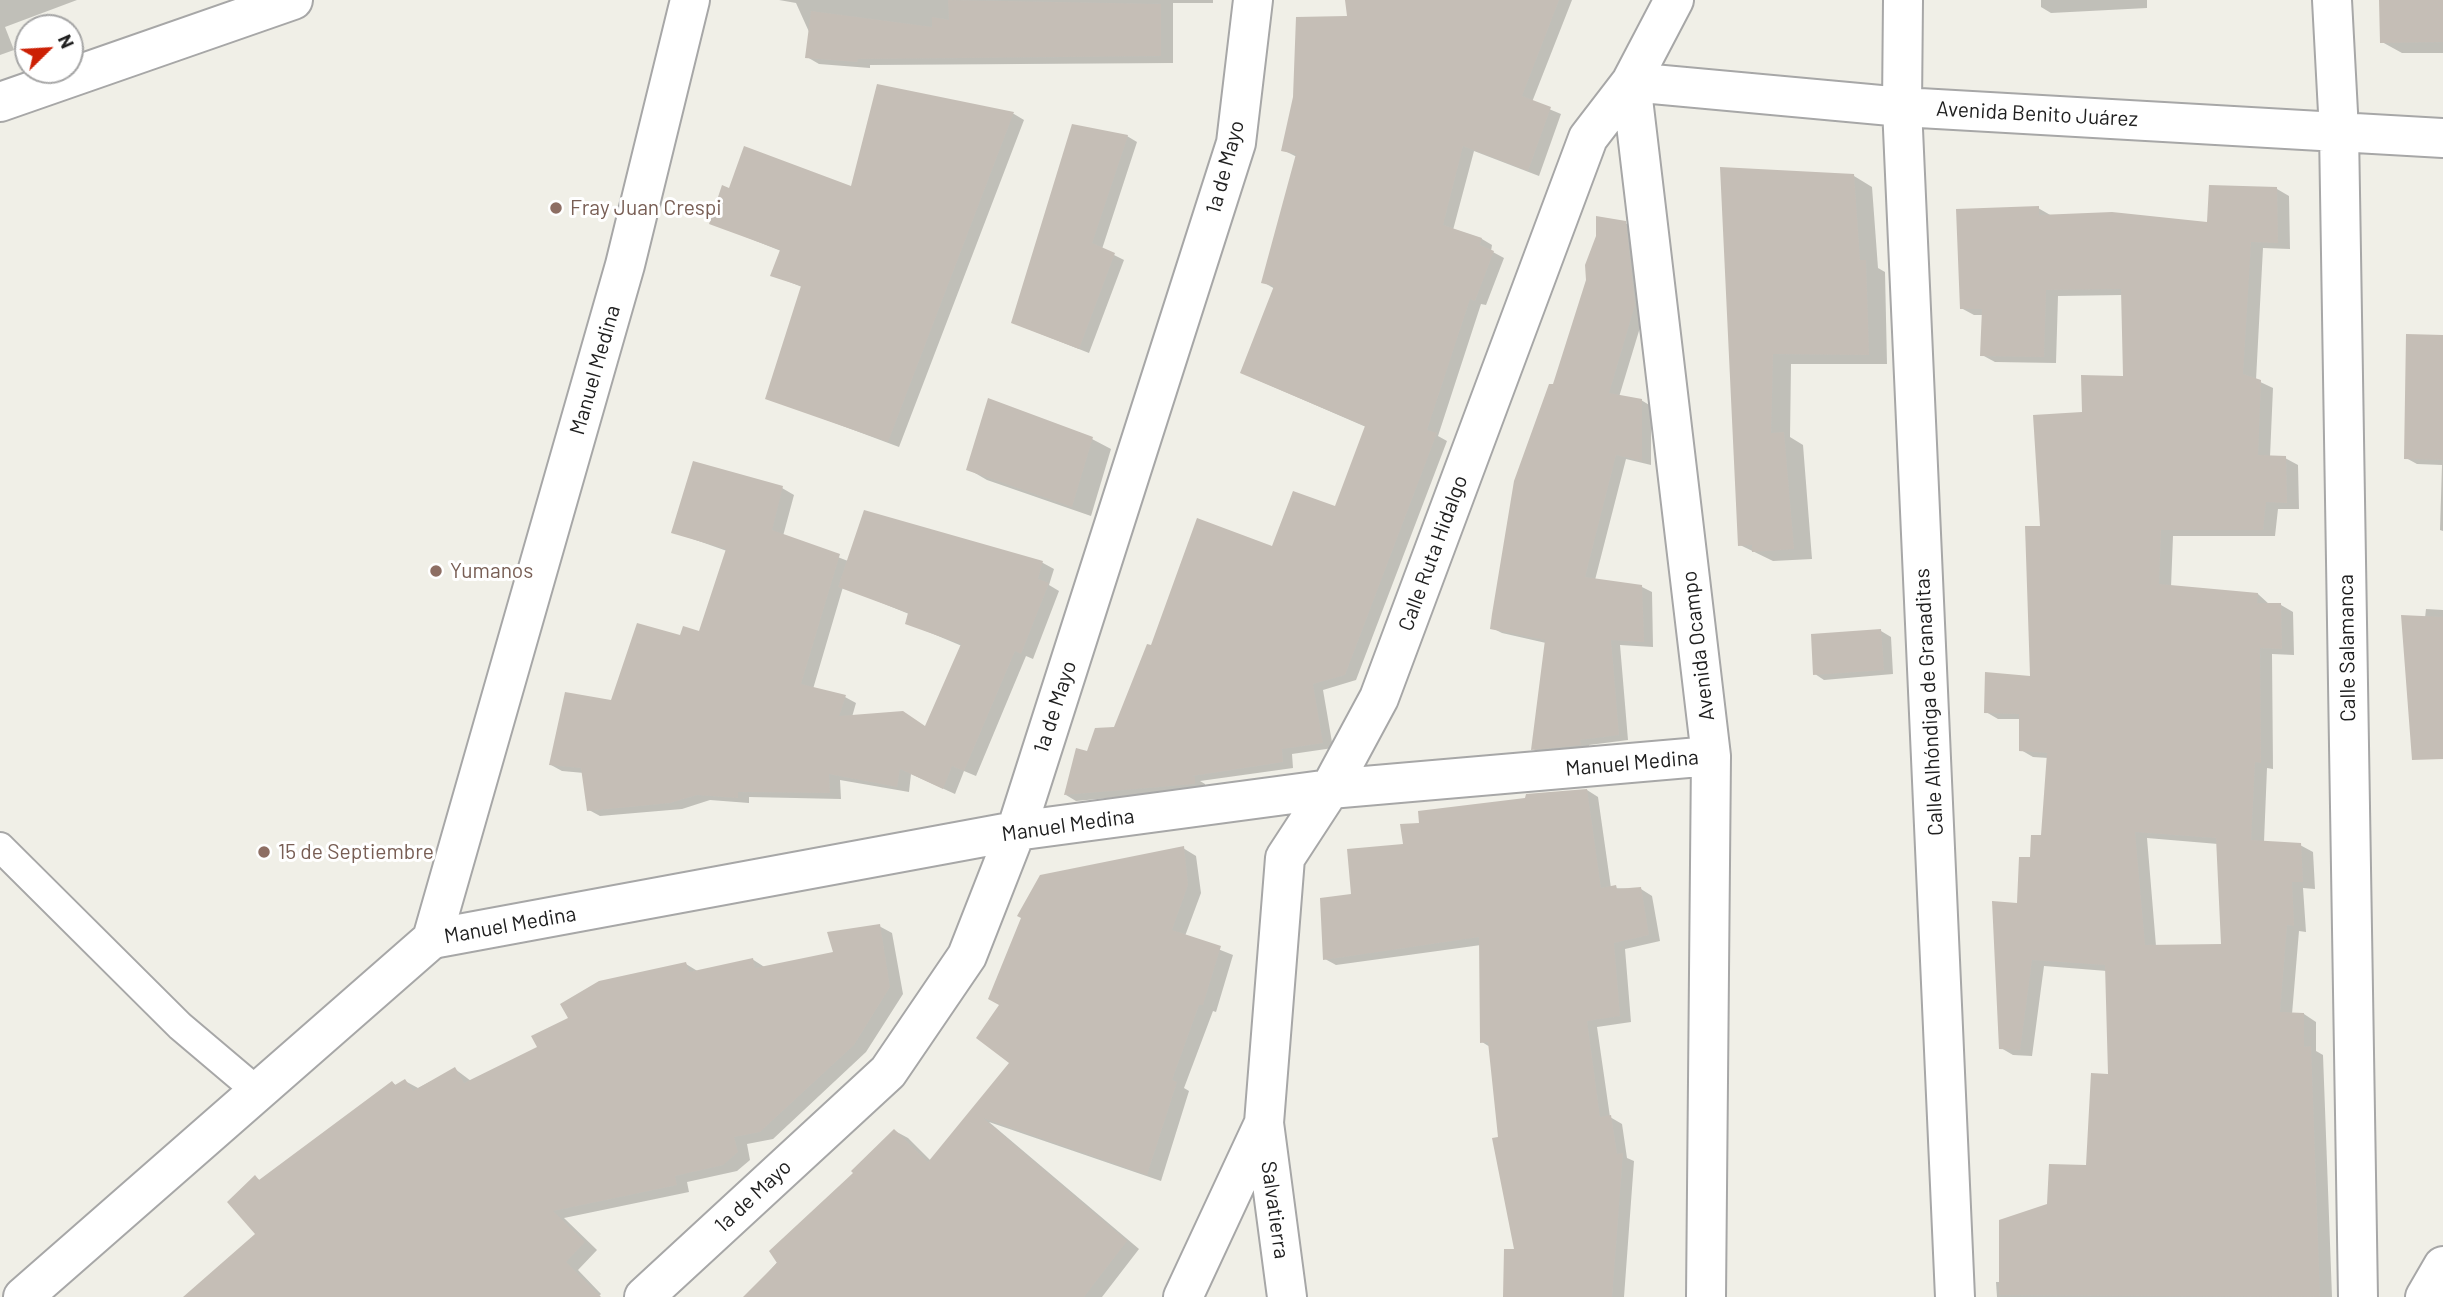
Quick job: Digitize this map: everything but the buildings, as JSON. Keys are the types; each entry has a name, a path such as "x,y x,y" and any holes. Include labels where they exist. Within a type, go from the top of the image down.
{"street":[{"path":"0,102 293,0"},
{"name":"Manuel Medina","path":"432,939 625,265 690,0"},
{"name":"1a de Mayo","path":"644,1297 888,1072 967,956 1016,831 1236,143 1253,0"},
{"name":"Calle Ruta Hidalgo","path":"1264,1123 1285,858 1330,789 1379,698 1588,138 1631,82 1674,0"},
{"name":"Calle Alhóndiga de Granaditas","path":"1903,0 1902,107 1955,1297"},
{"name":"Calle Salamanca","path":"2332,0 2339,131 2358,1297"},
{"name":"Avenida Benito Juárez","path":"1631,82 1902,107 2443,138"},
{"name":"Avenida Ocampo","path":"1631,82 1711,756 1706,1297"},
{"name":"Manuel Medina","path":"23,1297 432,939 1016,831 1330,789 1711,756"},
{"path":"1184,1297 1264,1123"},
{"name":"Salvatierra","path":"1264,1123 1287,1297"},
{"path":"2424,1297 2443,1266"}],"lane":[{"path":"0,847 180,1026 258,1092"}],"place":[{"name":"Fray Juan Crespi","path":"556,208"},
{"name":"Yumanos","path":"436,571"},
{"name":"15 de Septiembre","path":"264,852"}]}
